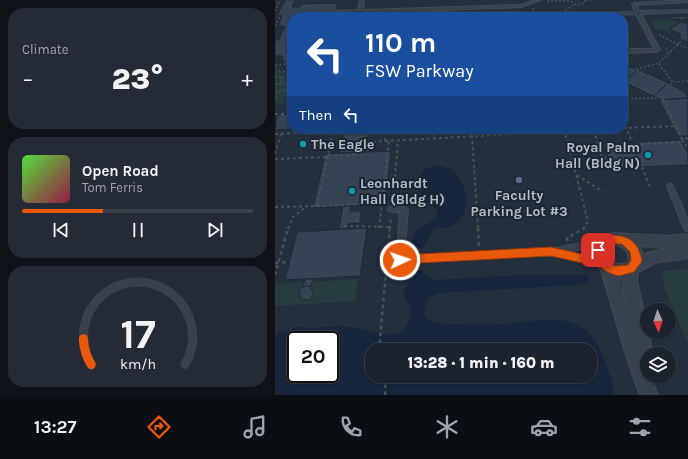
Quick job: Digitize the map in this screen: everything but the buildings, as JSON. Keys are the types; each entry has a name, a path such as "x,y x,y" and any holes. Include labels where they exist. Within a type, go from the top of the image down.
{"street":[{"path":"649,395 636,362 605,265 598,250 608,240 688,240"},
{"path":"608,240 626,242 635,250 637,255 629,281 643,347"},
{"path":"605,265 619,271 657,257 688,252"},
{"path":"650,383 653,395"}],"lane":[{"path":"360,12 362,0"},
{"path":"335,12 521,6 542,1"},
{"path":"628,51 657,50 634,6 637,3 688,1"},
{"path":"448,2 448,9"},
{"path":"628,13 688,11"},
{"path":"670,186 688,228"},
{"path":"392,210 404,210 400,260 551,252 608,240"},
{"path":"551,252 605,265"}],"path":[{"path":"275,11 280,0"},
{"path":"542,1 571,0 575,4"},
{"path":"563,12 575,4 583,4 585,0 594,0"},
{"path":"534,12 533,7 536,6"},
{"path":"275,26 280,16"},
{"path":"661,41 657,34 688,49"},
{"path":"667,84 636,70 659,63 680,44 682,40"},
{"path":"665,48 669,54"},
{"path":"659,63 673,82"},
{"path":"275,66 283,65"},
{"path":"275,66 281,72"},
{"path":"275,72 287,71"},
{"path":"275,77 283,77 280,84"},
{"path":"671,84 673,82 688,81"},
{"path":"628,82 655,95"},
{"path":"275,84 287,84"},
{"path":"275,98 276,91 287,90"},
{"path":"628,99 656,98"},
{"path":"663,100 688,149"},
{"path":"275,114 287,114"},
{"path":"628,128 676,126"},
{"path":"628,133 632,142"},
{"path":"275,134 287,134"},
{"path":"275,154 281,134"},
{"path":"317,206 333,134"},
{"path":"275,159 360,154 363,134"},
{"path":"385,141 386,134"},
{"path":"429,134 433,137"},
{"path":"367,142 491,134"},
{"path":"566,134 588,221 585,228 567,238 568,243"},
{"path":"595,134 602,159"},
{"path":"472,135 479,256"},
{"path":"682,139 688,138"},
{"path":"380,343 398,140"},
{"path":"379,228 389,141"},
{"path":"599,146 684,142"},
{"path":"642,167 650,186"},
{"path":"576,174 603,192"},
{"path":"385,178 395,177"},
{"path":"275,208 382,203"},
{"path":"275,275 290,222 307,206"},
{"path":"357,221 358,214"},
{"path":"344,226 379,228 402,226"},
{"path":"275,263 289,262"},
{"path":"385,395 386,383"}],"green space":[{"path":"669,19 679,23 673,29 671,28 669,32 665,30 656,30 651,22 653,20"},
{"path":"275,73 287,73 287,92 283,104 275,104"},
{"path":"688,269 688,343 676,316 676,303 671,303 664,288 662,271"},
{"path":"358,279 355,301 275,306 275,284"}],"water":[{"path":"439,165 453,170 461,182 466,195 465,209 463,215 455,224 449,227 436,228 423,248 416,248 413,241 414,235 422,227 432,221 438,212 432,205 422,201 419,188 420,177 426,169"},
{"path":"421,270 433,280 522,275 588,275 590,282 578,285 439,293 428,298 424,313 427,320 435,323 470,325 505,324 538,320 566,321 578,325 588,333 596,343 365,343 365,383 597,383 597,344 606,363 613,387 613,395 275,395 275,336 280,333 298,327 314,328 343,326 392,335 402,332 409,321 411,313 403,293 417,271"}],"place":[{"name":"The Eagle","path":"303,144"},
{"name":"Royal Palm Hall (Bldg N)","path":"648,155"},
{"name":"Faculty Parking Lot #3","path":"519,180"},
{"name":"Leonhardt Hall (Bldg H)","path":"352,191"}],"route":[{"path":"400,260 551,252 591,262 603,263 607,267 619,271 631,269 637,261 635,250 631,245 620,239 614,238 602,242 598,250"}]}
